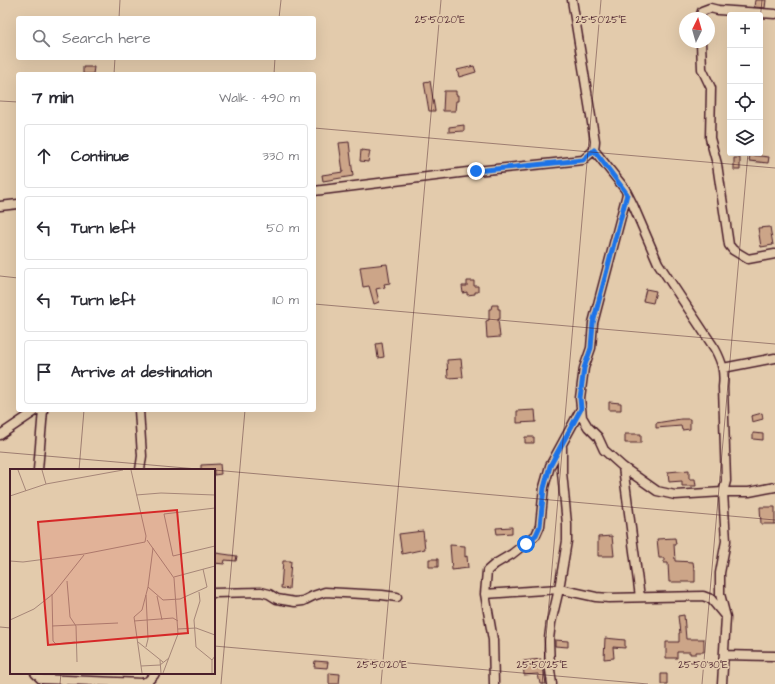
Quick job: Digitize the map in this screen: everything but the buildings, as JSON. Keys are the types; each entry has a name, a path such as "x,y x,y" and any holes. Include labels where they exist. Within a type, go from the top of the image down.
{"street":[{"path":"572,0 594,130 594,150 627,194 658,263 715,349 723,368 726,481 723,492 726,541 720,572 720,594 726,617 722,684"},
{"path":"702,12 710,8 718,10 775,14"},
{"path":"701,48 702,69 711,88 710,138 716,164 729,245 748,259 775,254"},
{"path":"316,191 476,171 583,160 594,150"},
{"path":"627,194 593,323 591,348 584,368 580,398 582,417 588,427 598,437 604,450 623,468 657,490 675,495 749,492 775,487"},
{"path":"0,206 16,204"},
{"path":"723,368 775,358"},
{"path":"494,684 493,640 485,594 487,571 536,535 540,526 544,488 550,466 581,409"},
{"path":"0,435 34,412"},
{"path":"38,469 42,412"},
{"path":"139,412 142,456 140,469"},
{"path":"552,684 549,639 567,541 567,524 562,472 562,446"},
{"path":"623,468 640,597"},
{"path":"485,594 559,589 596,597 703,596 710,599 726,617"},
{"path":"215,593 261,592 278,599 295,602 303,601 325,592 396,597"},
{"path":"724,655 775,656"},
{"path":"36,674 41,679 142,683 149,683 154,674"}],"route":[{"path":"476,171 583,160 594,150 625,189 627,194 593,323 591,348 584,368 580,398 581,409 550,466 544,488 540,526 536,535 526,544"}]}
